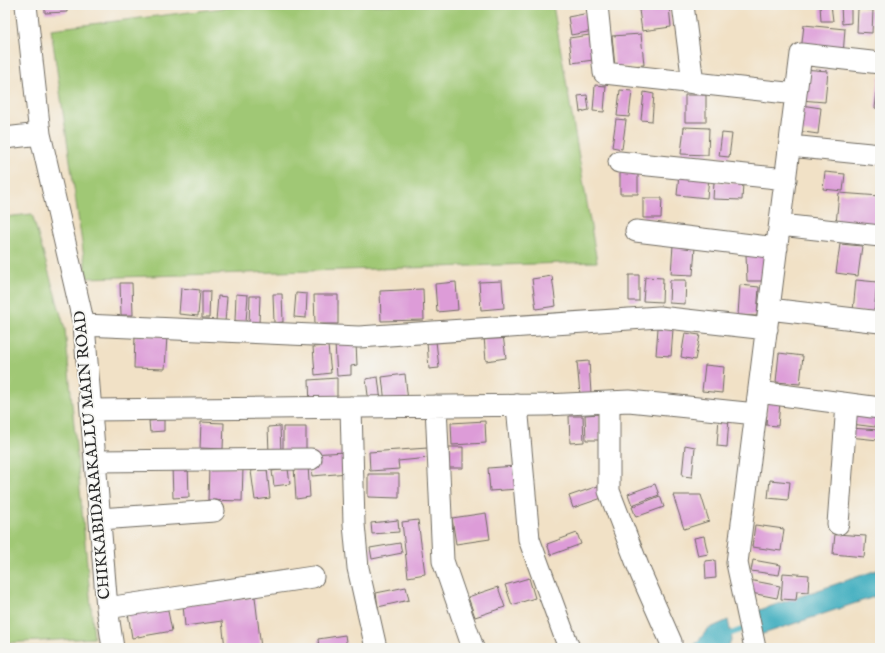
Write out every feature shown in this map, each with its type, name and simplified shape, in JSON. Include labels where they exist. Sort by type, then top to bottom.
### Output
[{"type":"street","name":"CHIKKABIDARAKALLU MAIN ROAD","points":[[26,5],[40,134],[84,325],[107,608],[112,648]]},
{"type":"street","points":[[597,5],[604,73],[796,94]]},
{"type":"street","points":[[683,5],[693,83]]},
{"type":"street","points":[[754,647],[737,563],[801,54],[880,63]]},
{"type":"street","points":[[5,138],[40,134]]},
{"type":"street","points":[[790,146],[880,155]]},
{"type":"street","points":[[619,162],[786,179]]},
{"type":"street","points":[[780,225],[880,236]]},
{"type":"street","points":[[636,231],[777,248]]},
{"type":"street","points":[[84,325],[359,337],[659,317],[880,322]]},
{"type":"street","points":[[758,392],[880,408]]},
{"type":"street","points":[[90,410],[517,405],[629,401],[756,414]]},
{"type":"street","points":[[609,402],[609,491],[641,574],[671,642]]},
{"type":"street","points":[[838,524],[847,404]]},
{"type":"street","points":[[517,405],[529,539],[569,648]]},
{"type":"street","points":[[436,406],[443,562],[473,648]]},
{"type":"street","points":[[351,407],[354,524],[361,584],[376,648]]},
{"type":"street","points":[[95,461],[311,459]]},
{"type":"street","points":[[100,519],[214,511]]},
{"type":"street","points":[[107,608],[313,577]]},
{"type":"green space","points":[[247,5],[553,5],[597,262],[87,278],[51,29]]},
{"type":"green space","points":[[32,214],[65,329],[94,638],[5,643],[5,217]]},
{"type":"water","points":[[880,569],[880,595],[757,636],[751,613]]},
{"type":"water","points":[[728,620],[732,639],[727,648],[692,648],[708,629]]},
{"type":"building","points":[[45,5],[67,5],[67,12],[45,13]]},
{"type":"building","points":[[820,5],[831,5],[833,21],[821,21]]},
{"type":"building","points":[[841,5],[851,5],[851,23],[842,24]]},
{"type":"building","points":[[669,6],[671,27],[642,31],[639,10]]},
{"type":"building","points":[[858,9],[873,10],[872,33],[857,32]]},
{"type":"building","points":[[878,9],[880,9],[880,35],[876,35]]},
{"type":"building","points":[[589,13],[593,31],[571,35],[568,17]]},
{"type":"building","points":[[804,25],[845,29],[843,55],[801,51]]},
{"type":"building","points":[[641,34],[644,65],[615,67],[612,36]]},
{"type":"building","points":[[590,35],[593,60],[572,63],[569,38]]},
{"type":"building","points":[[803,69],[828,71],[825,102],[800,100]]},
{"type":"building","points":[[879,77],[880,78],[880,109],[875,108]]},
{"type":"building","points":[[595,85],[606,86],[604,112],[593,111]]},
{"type":"building","points":[[620,90],[632,91],[629,117],[617,116]]},
{"type":"building","points":[[644,92],[654,94],[652,121],[641,120]]},
{"type":"building","points":[[587,95],[589,110],[580,112],[578,96]]},
{"type":"building","points":[[685,95],[706,95],[706,122],[685,122]]},
{"type":"building","points":[[801,105],[821,108],[818,134],[797,131]]},
{"type":"building","points":[[616,119],[626,120],[622,149],[612,147]]},
{"type":"building","points":[[684,127],[709,128],[708,155],[681,154]]},
{"type":"building","points":[[722,133],[732,134],[729,157],[719,156]]},
{"type":"building","points":[[620,172],[638,173],[638,194],[620,194]]},
{"type":"building","points":[[825,172],[845,174],[843,191],[823,189]]},
{"type":"building","points":[[679,174],[709,177],[707,198],[677,195]]},
{"type":"building","points":[[714,182],[743,183],[742,200],[713,199]]},
{"type":"building","points":[[839,193],[880,196],[880,227],[836,224]]},
{"type":"building","points":[[643,198],[662,198],[661,218],[643,218]]},
{"type":"building","points":[[840,244],[862,246],[858,276],[836,273]]},
{"type":"building","points":[[673,245],[695,247],[693,275],[671,274]]},
{"type":"building","points":[[746,254],[765,254],[765,281],[747,281]]},
{"type":"building","points":[[629,275],[639,275],[639,301],[629,301]]},
{"type":"building","points":[[552,276],[556,306],[536,309],[532,279]]},
{"type":"building","points":[[645,277],[663,278],[662,302],[643,301]]},
{"type":"building","points":[[670,280],[686,280],[685,304],[669,303]]},
{"type":"building","points":[[856,280],[877,282],[874,313],[853,311]]},
{"type":"building","points":[[502,281],[504,308],[481,310],[479,282]]},
{"type":"building","points":[[456,282],[458,310],[437,312],[435,284]]},
{"type":"building","points":[[120,283],[132,283],[133,315],[121,315]]},
{"type":"building","points":[[740,285],[759,287],[757,316],[738,315]]},
{"type":"building","points":[[181,288],[200,290],[198,316],[179,314]]},
{"type":"building","points":[[423,289],[424,320],[381,321],[380,291]]},
{"type":"building","points":[[202,291],[210,291],[209,318],[202,318]]},
{"type":"building","points":[[296,293],[307,294],[306,318],[294,317]]},
{"type":"building","points":[[236,294],[248,295],[246,322],[235,321]]},
{"type":"building","points":[[273,294],[282,294],[283,322],[274,323]]},
{"type":"building","points":[[314,295],[338,295],[338,324],[315,324]]},
{"type":"building","points":[[218,296],[227,297],[225,322],[216,321]]},
{"type":"building","points":[[250,296],[260,296],[259,323],[249,323]]},
{"type":"building","points":[[658,328],[673,329],[671,356],[656,355]]},
{"type":"building","points":[[685,333],[700,335],[695,360],[681,357]]},
{"type":"building","points":[[135,335],[167,336],[165,369],[134,368]]},
{"type":"building","points":[[503,335],[506,358],[486,361],[484,337]]},
{"type":"building","points":[[436,341],[439,368],[429,369],[427,342]]},
{"type":"building","points":[[356,343],[357,365],[351,366],[351,375],[337,376],[335,344]]},
{"type":"building","points":[[328,346],[331,373],[315,375],[313,347]]},
{"type":"building","points":[[779,353],[803,356],[800,384],[776,382]]},
{"type":"building","points":[[589,361],[591,394],[580,395],[577,362]]},
{"type":"building","points":[[705,365],[724,367],[722,393],[702,391]]},
{"type":"building","points":[[405,374],[408,401],[385,403],[382,377]]},
{"type":"building","points":[[378,377],[381,402],[369,404],[366,379]]},
{"type":"building","points":[[337,378],[337,405],[310,406],[309,380]]},
{"type":"building","points":[[767,402],[780,402],[778,426],[766,425]]},
{"type":"building","points":[[852,413],[877,416],[875,427],[851,424]]},
{"type":"building","points":[[600,414],[600,440],[586,440],[585,415]]},
{"type":"building","points":[[569,416],[583,416],[584,442],[570,443]]},
{"type":"building","points":[[719,417],[729,418],[727,447],[717,446]]},
{"type":"building","points":[[164,420],[164,431],[150,432],[149,421]]},
{"type":"building","points":[[485,421],[486,443],[452,445],[451,423]]},
{"type":"building","points":[[201,422],[224,423],[223,449],[200,448]]},
{"type":"building","points":[[280,426],[281,453],[269,453],[268,427]]},
{"type":"building","points":[[283,427],[306,427],[306,453],[283,453]]},
{"type":"building","points":[[850,428],[879,430],[878,440],[849,437]]},
{"type":"building","points":[[685,445],[695,447],[692,477],[682,476]]},
{"type":"building","points":[[449,447],[463,447],[463,468],[449,468]]},
{"type":"building","points":[[428,448],[429,458],[398,461],[399,469],[370,471],[369,452]]},
{"type":"building","points":[[347,452],[348,473],[312,476],[310,454]]},
{"type":"building","points":[[188,465],[189,497],[173,498],[172,466]]},
{"type":"building","points":[[308,465],[310,497],[296,499],[294,466]]},
{"type":"building","points":[[516,466],[518,489],[490,491],[488,468]]},
{"type":"building","points":[[209,467],[243,468],[242,501],[208,500]]},
{"type":"building","points":[[267,469],[270,498],[255,500],[251,471]]},
{"type":"building","points":[[288,469],[290,484],[274,486],[272,471]]},
{"type":"building","points":[[368,474],[399,474],[399,498],[368,497]]},
{"type":"building","points":[[770,480],[790,482],[788,500],[768,498]]},
{"type":"building","points":[[655,484],[659,495],[632,505],[628,494]]},
{"type":"building","points":[[598,486],[602,498],[573,508],[569,496]]},
{"type":"building","points":[[673,495],[701,495],[709,521],[684,529]]},
{"type":"building","points":[[660,496],[664,507],[636,517],[632,507]]},
{"type":"building","points":[[486,513],[490,539],[456,544],[452,518]]},
{"type":"building","points":[[398,520],[399,532],[372,534],[371,523]]},
{"type":"building","points":[[418,520],[425,574],[408,577],[402,522]]},
{"type":"building","points":[[755,525],[784,529],[781,551],[752,547]]},
{"type":"building","points":[[577,533],[581,544],[551,555],[547,544]]},
{"type":"building","points":[[835,534],[866,536],[864,557],[833,554]]},
{"type":"building","points":[[704,536],[708,554],[698,556],[694,538]]},
{"type":"building","points":[[400,543],[402,553],[372,559],[370,548]]},
{"type":"building","points":[[715,560],[716,578],[706,579],[705,561]]},
{"type":"building","points":[[753,560],[781,565],[779,575],[751,571]]},
{"type":"building","points":[[783,573],[809,575],[808,592],[797,591],[796,600],[781,599]]},
{"type":"building","points":[[529,578],[535,598],[512,605],[505,585]]},
{"type":"building","points":[[749,580],[780,586],[777,598],[746,592]]},
{"type":"building","points":[[406,587],[409,600],[378,607],[376,593]]},
{"type":"building","points":[[498,587],[505,607],[475,617],[468,597]]},
{"type":"building","points":[[255,597],[261,648],[225,648],[222,621],[185,626],[183,605]]},
{"type":"building","points":[[167,606],[172,631],[132,638],[128,613]]},
{"type":"building","points":[[345,635],[347,648],[319,648],[318,639]]},
{"type":"waterway","points":[[714,648],[725,636],[746,628]]}]
